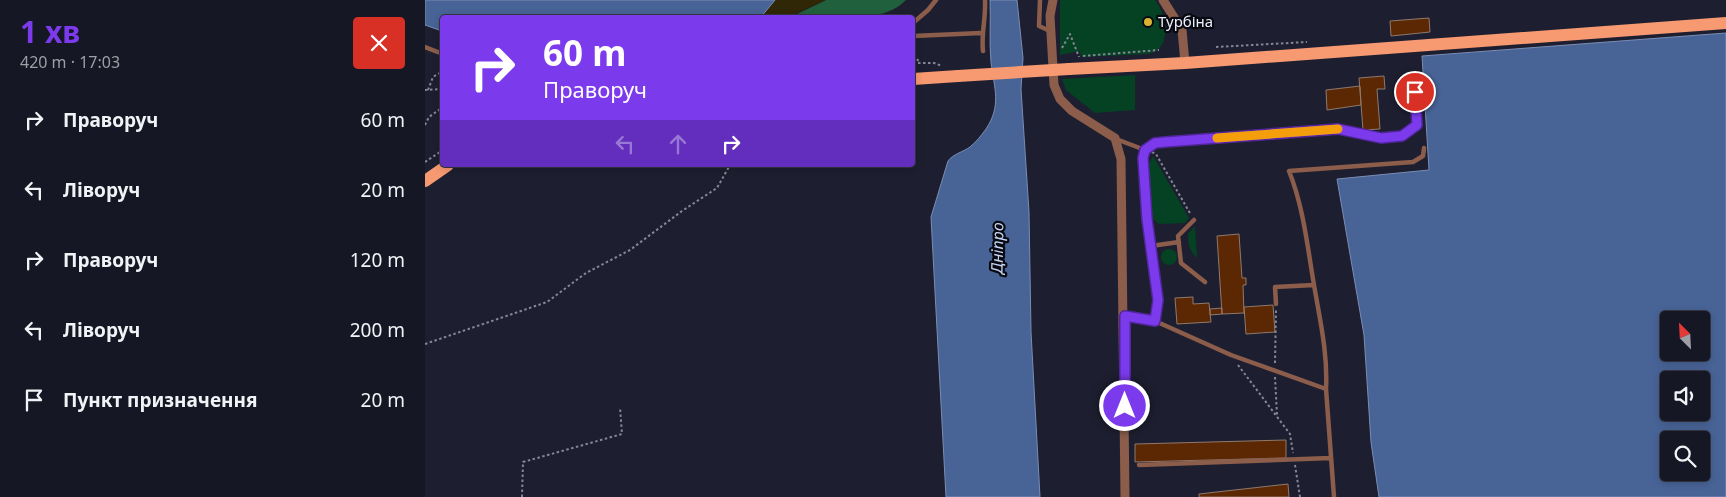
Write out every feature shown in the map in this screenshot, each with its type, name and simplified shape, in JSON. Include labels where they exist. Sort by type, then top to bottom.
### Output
[{"type":"main road","points":[[915,78],[958,76],[1071,63],[1185,63],[1726,24]]},
{"type":"main road","points":[[425,181],[445,167]]},
{"type":"street","points":[[1053,0],[1051,31],[1054,86],[1060,98],[1072,111],[1115,138],[1121,159],[1125,316],[1125,497]]},
{"type":"street","points":[[1163,0],[1182,30],[1185,63]]},
{"type":"lane","points":[[915,20],[928,10],[936,0]]},
{"type":"lane","points":[[983,51],[981,33],[986,16],[985,0]]},
{"type":"lane","points":[[1039,0],[1039,26],[1051,31]]},
{"type":"lane","points":[[915,36],[981,33]]},
{"type":"lane","points":[[425,47],[440,53]]},
{"type":"lane","points":[[1155,321],[1158,300],[1143,158],[1145,150],[1155,143],[1338,129],[1381,138],[1402,136],[1417,125],[1415,92]]},
{"type":"lane","points":[[1115,138],[1145,150]]},
{"type":"lane","points":[[1334,497],[1326,349],[1299,195],[1289,171],[1413,162],[1423,156],[1423,148]]},
{"type":"lane","points":[[1194,220],[1178,236],[1181,263],[1205,282]]},
{"type":"lane","points":[[1151,246],[1179,242]]},
{"type":"lane","points":[[1275,304],[1275,287],[1314,285]]},
{"type":"lane","points":[[1125,316],[1155,321],[1231,355],[1327,389]]},
{"type":"lane","points":[[1139,466],[1331,458]]},
{"type":"path","points":[[1058,54],[1070,34],[1079,56]]},
{"type":"path","points":[[1071,63],[1079,56],[1159,50]]},
{"type":"path","points":[[915,58],[921,63]]},
{"type":"path","points":[[915,63],[934,63]]},
{"type":"path","points":[[440,73],[433,77],[427,90],[440,89]]},
{"type":"path","points":[[425,125],[429,117],[440,109]]},
{"type":"path","points":[[1145,150],[1156,154],[1194,220]]},
{"type":"path","points":[[425,162],[440,152]]},
{"type":"path","points":[[425,344],[547,302],[586,273],[630,250],[682,211],[717,188],[729,167]]},
{"type":"path","points":[[1275,304],[1277,415]]},
{"type":"path","points":[[1231,355],[1277,415],[1292,439],[1300,497]]},
{"type":"path","points":[[522,497],[523,462],[622,434],[620,407]]},
{"type":"green space","points":[[826,0],[906,0],[895,8],[877,15],[795,15]]},
{"type":"green space","points":[[1060,0],[1155,0],[1165,22],[1164,39],[1156,51],[1148,54],[1081,57],[1080,51],[1060,55]]},
{"type":"green space","points":[[1135,75],[1135,110],[1095,113],[1066,90],[1062,79]]},
{"type":"green space","points":[[1153,156],[1189,218],[1185,223],[1159,224],[1153,219],[1147,168]]},
{"type":"green space","points":[[1195,226],[1197,258],[1191,250],[1188,238],[1188,234]]},
{"type":"green space","points":[[1169,249],[1177,257],[1169,265],[1161,257]]},
{"type":"sand","points":[[775,0],[826,0],[793,15],[763,15]]},
{"type":"water","points":[[425,0],[775,0],[763,15],[440,15],[440,30],[425,25]]},
{"type":"water","name":"Дніпро","points":[[990,0],[1017,0],[1023,58],[1021,89],[1029,212],[1031,332],[1040,497],[946,497],[931,217],[948,161],[976,141],[986,129],[994,112],[996,96],[990,54]]},
{"type":"water","points":[[1726,33],[1726,497],[1379,497],[1371,442],[1364,335],[1337,179],[1429,170],[1422,56]]},
{"type":"building","points":[[1429,18],[1430,32],[1391,36],[1390,21]]},
{"type":"building","points":[[1384,76],[1385,89],[1377,89],[1380,129],[1363,130],[1359,78]]},
{"type":"building","points":[[1360,86],[1361,105],[1327,110],[1326,90]]},
{"type":"building","points":[[1239,234],[1242,278],[1246,278],[1246,285],[1243,285],[1244,313],[1222,314],[1217,236]]},
{"type":"building","points":[[1193,297],[1193,304],[1209,303],[1211,322],[1177,324],[1175,298]]},
{"type":"building","points":[[1273,305],[1275,332],[1246,334],[1244,307]]},
{"type":"building","points":[[1222,308],[1222,314],[1210,315],[1210,309]]},
{"type":"building","points":[[1286,440],[1286,458],[1135,462],[1135,444]]},
{"type":"building","points":[[1288,484],[1289,497],[1199,497],[1199,494]]},
{"type":"slow traffic","points":[[1217,138],[1338,129]]},
{"type":"place","name":"Турбіна","points":[[1148,22]]},
{"type":"route","points":[[1125,406],[1125,316],[1155,321],[1158,300],[1147,219],[1143,158],[1145,150],[1155,143],[1338,129],[1362,136],[1381,138],[1402,136],[1409,134],[1417,125],[1415,92]]}]
